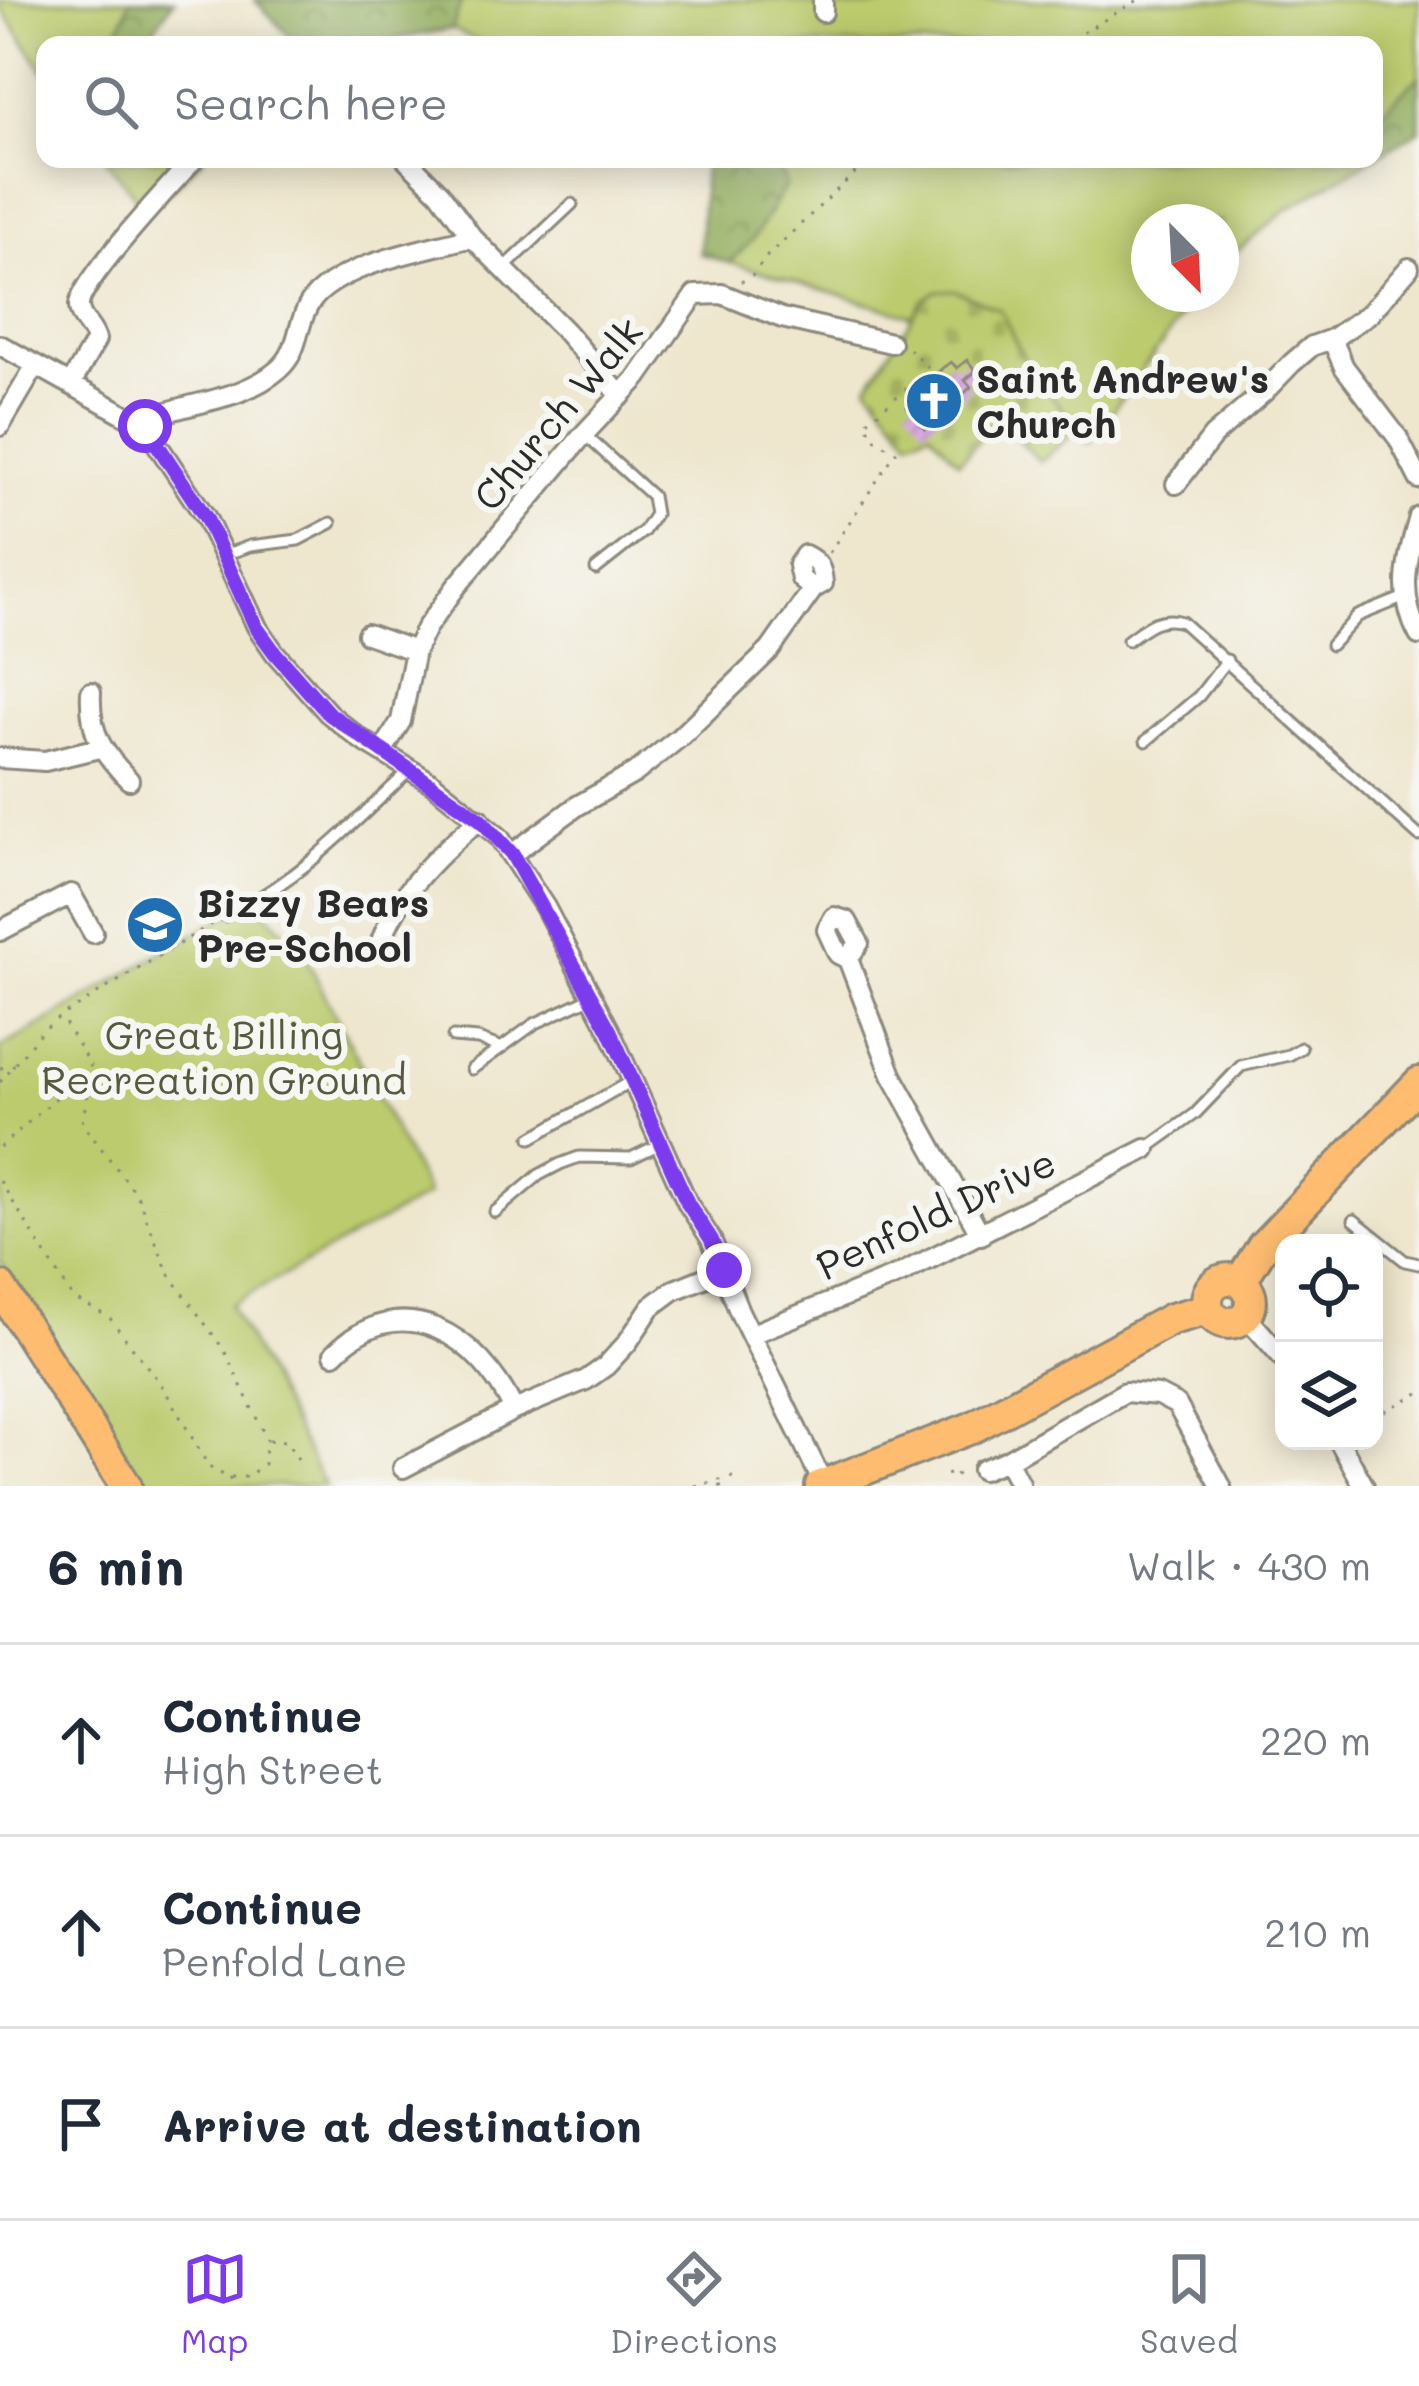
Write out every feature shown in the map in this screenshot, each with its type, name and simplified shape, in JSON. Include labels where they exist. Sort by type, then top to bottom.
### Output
[{"type":"main road","points":[[1240,1282],[1263,1246],[1419,1083]]},
{"type":"main road","points":[[1208,1309],[1208,1293],[1218,1282],[1240,1282]]},
{"type":"main road","points":[[1208,1309],[1225,1322],[1245,1315],[1251,1301],[1240,1282]]},
{"type":"main road","points":[[0,1286],[125,1486]]},
{"type":"main road","points":[[822,1485],[945,1440],[1041,1393],[1172,1318],[1208,1309]]},
{"type":"street","points":[[72,382],[96,340],[80,312],[82,296],[136,223],[186,168]]},
{"type":"street","points":[[415,168],[472,237],[566,332],[621,396]]},
{"type":"street","points":[[140,422],[218,400],[278,370],[293,352],[308,305],[322,289],[347,275],[472,237]]},
{"type":"street","points":[[1176,484],[1213,436],[1312,346],[1332,339],[1370,313],[1409,268]]},
{"type":"street","points":[[722,294],[782,318],[890,343]]},
{"type":"street","name":"Church Walk","points":[[382,752],[401,721],[415,651],[456,587],[621,396],[695,296],[722,294]]},
{"type":"street","points":[[1332,339],[1355,384],[1398,438],[1419,479]]},
{"type":"street","points":[[0,345],[140,422],[185,483],[256,627],[275,653],[328,713],[480,819],[512,854],[633,1080],[822,1485]]},
{"type":"street","points":[[0,426],[36,365]]},
{"type":"street","points":[[1419,517],[1406,565],[1405,598],[1419,635]]},
{"type":"street","points":[[512,854],[680,737],[770,650],[813,589],[801,578],[798,565],[805,555],[820,567]]},
{"type":"street","points":[[367,634],[415,651]]},
{"type":"street","points":[[91,692],[100,748],[129,780]]},
{"type":"street","points":[[0,758],[46,761],[100,748]]},
{"type":"street","points":[[380,944],[396,905],[448,845],[480,819]]},
{"type":"street","points":[[0,931],[71,893],[93,933]]},
{"type":"street","points":[[848,959],[892,1075],[981,1235]]},
{"type":"street","name":"Penfold Drive","points":[[752,1334],[900,1274],[1146,1149]]},
{"type":"street","points":[[403,1468],[514,1410],[586,1380],[607,1366],[651,1307],[674,1290],[724,1270]]},
{"type":"street","points":[[1245,1315],[1275,1349]]},
{"type":"street","points":[[334,1354],[369,1325],[391,1320],[422,1323],[445,1332],[490,1369],[514,1410]]},
{"type":"street","points":[[982,1470],[1125,1392],[1141,1391],[1177,1405],[1221,1486]]},
{"type":"street","points":[[1344,1450],[1362,1485]]},
{"type":"street","points":[[1007,1460],[1019,1483]]},
{"type":"lane","points":[[503,269],[572,204]]},
{"type":"lane","points":[[584,434],[652,496],[655,514],[644,531],[596,569]]},
{"type":"lane","points":[[224,555],[250,546],[298,540],[331,523]]},
{"type":"lane","points":[[1331,645],[1358,616],[1405,598]]},
{"type":"lane","points":[[1128,640],[1168,618],[1182,622],[1419,836]]},
{"type":"lane","points":[[1146,741],[1199,696],[1227,660]]},
{"type":"lane","points":[[225,916],[256,902],[322,853],[410,770]]},
{"type":"lane","points":[[472,1069],[534,1024],[592,997]]},
{"type":"lane","points":[[453,1037],[502,1048]]},
{"type":"lane","points":[[1146,1149],[1195,1114],[1241,1066],[1301,1048]]},
{"type":"lane","points":[[531,1138],[633,1080]]},
{"type":"lane","points":[[495,1212],[539,1174],[560,1164],[579,1157],[631,1158],[662,1143]]},
{"type":"lane","points":[[1354,1220],[1405,1261],[1419,1264]]},
{"type":"path","points":[[1077,36],[1138,0]]},
{"type":"path","points":[[722,294],[752,277],[768,255],[860,168]]},
{"type":"path","points":[[820,567],[896,452],[876,440],[865,422],[930,369],[914,350],[890,343]]},
{"type":"path","points":[[0,1082],[41,1031],[61,1016],[225,916]]},
{"type":"path","points":[[61,1016],[98,1079],[87,1097],[82,1123],[137,1195],[168,1272],[224,1350],[267,1440],[264,1464],[247,1477],[227,1477]]},
{"type":"path","points":[[0,1068],[16,1065]]},
{"type":"path","points":[[0,1147],[62,1093],[87,1097]]},
{"type":"path","points":[[0,1180],[73,1298],[110,1317],[163,1387],[209,1467],[236,1486]]},
{"type":"path","points":[[1383,1412],[1419,1393]]},
{"type":"path","points":[[267,1440],[286,1441],[298,1459]]},
{"type":"path","points":[[694,1486],[736,1476]]},
{"type":"path","points":[[718,1486],[729,1485]]},
{"type":"green space","points":[[0,0],[174,0],[149,36],[36,36],[36,60]]},
{"type":"green space","points":[[130,0],[174,0],[149,36],[116,36]]},
{"type":"green space","points":[[255,0],[785,0],[852,8],[919,0],[1419,0],[1419,131],[1383,152],[1383,36],[467,36],[452,29],[411,36],[289,36]]},
{"type":"green space","points":[[255,0],[462,0],[452,29],[411,36],[289,36]]},
{"type":"green space","points":[[1419,76],[1419,131],[1383,152],[1383,110]]},
{"type":"green space","points":[[113,168],[193,168],[147,212]]},
{"type":"green space","points":[[704,168],[1356,168],[1289,208],[1239,249],[1239,204],[1131,204],[1131,312],[1185,312],[1090,442],[1029,369],[1000,310],[954,290],[936,291],[912,316],[701,254]]},
{"type":"green space","points":[[704,168],[779,168],[786,185],[753,239],[730,263],[700,254]]},
{"type":"green space","points":[[954,290],[1000,310],[1029,369],[1079,428],[1040,462],[999,418],[959,462],[930,431],[910,439],[868,385],[923,300],[936,291]]},
{"type":"green space","name":"Great Billing Recreation Ground","points":[[256,902],[302,950],[428,1195],[230,1305],[325,1486],[145,1486],[0,1261],[0,1048]]},
{"type":"building","name":"Saint Andrew's Church","points":[[967,360],[976,371],[965,380],[971,387],[925,429],[907,407],[922,394],[918,389],[944,367],[951,362],[957,368]]},
{"type":"place","name":"Saint Andrew's Church","points":[[934,401]]},
{"type":"place","name":"Bizzy Bears Pre-School","points":[[155,925]]},
{"type":"route","points":[[145,426],[206,518],[256,627],[275,653],[328,713],[480,819],[512,854],[610,1031],[688,1204],[724,1270]]}]
